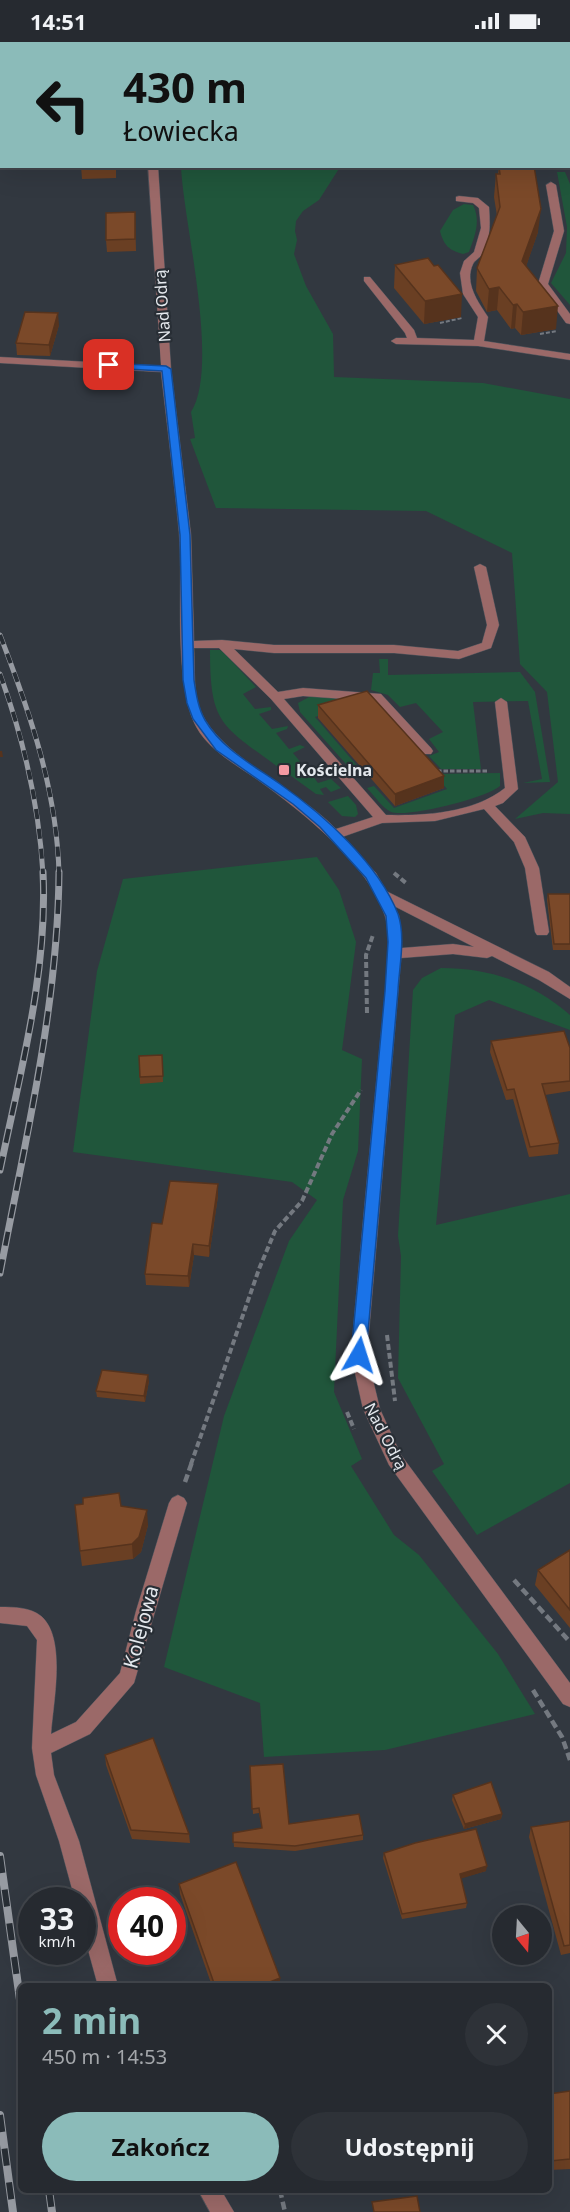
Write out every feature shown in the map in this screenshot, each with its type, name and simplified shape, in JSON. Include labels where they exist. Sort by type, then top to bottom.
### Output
[{"type":"street","name":"Nad Odrą","points":[[153,168],[166,369],[185,535],[191,696],[196,714],[205,731],[220,747],[297,802],[334,835],[364,868],[383,895],[392,916],[394,954],[359,1355],[364,1391],[373,1416],[395,1460],[570,1698]]},
{"type":"street","points":[[551,185],[559,231],[543,284],[570,321]]},
{"type":"street","points":[[459,199],[475,201],[484,207],[486,228],[478,253],[469,261],[465,273],[468,294],[483,317],[478,343]]},
{"type":"street","points":[[367,279],[410,332],[412,341]]},
{"type":"street","points":[[396,341],[478,343],[570,356]]},
{"type":"street","points":[[0,360],[166,369]]},
{"type":"street","points":[[188,645],[222,644],[274,649],[394,649],[459,655],[487,645],[493,625],[480,567]]},
{"type":"street","points":[[222,644],[275,696],[382,819]]},
{"type":"street","points":[[275,696],[303,692],[377,697],[428,751]]},
{"type":"street","points":[[334,835],[364,823],[382,819],[402,820],[465,811],[498,800],[512,789],[501,702]]},
{"type":"street","points":[[486,804],[520,840],[532,868],[542,932]]},
{"type":"street","points":[[383,895],[544,976],[570,994]]},
{"type":"street","points":[[394,954],[463,950],[507,957]]},
{"type":"street","name":"Kolejowa","points":[[41,1748],[82,1728],[128,1677],[145,1611],[178,1503]]},
{"type":"street","points":[[0,1615],[20,1616],[33,1620],[46,1640],[41,1748],[45,1774],[69,1841],[107,1983]]},
{"type":"street","points":[[211,2193],[223,2212]]},
{"type":"path","points":[[440,323],[460,319],[464,315]]},
{"type":"path","points":[[531,336],[563,331]]},
{"type":"path","points":[[442,772],[510,769]]},
{"type":"path","points":[[367,1019],[366,955],[376,927]]},
{"type":"path","points":[[178,1503],[259,1269],[275,1231],[302,1201],[332,1134],[365,1085],[364,1095]]},
{"type":"path","points":[[387,1335],[395,1404]]},
{"type":"path","points":[[346,1408],[348,1419],[360,1439]]},
{"type":"path","points":[[511,1576],[570,1641]]},
{"type":"path","points":[[532,1689],[562,1737],[570,1760]]},
{"type":"path","points":[[281,2193],[285,2212]]},
{"type":"green space","points":[[181,168],[339,168],[319,200],[303,211],[296,221],[297,240],[294,254],[306,286],[333,334],[334,377],[483,383],[570,399],[570,814],[543,813],[515,819],[558,782],[547,692],[520,664],[512,553],[426,511],[216,508],[190,439],[195,438],[191,412],[199,391],[202,362],[198,294]]},
{"type":"green space","points":[[557,172],[565,172],[570,184],[570,305],[551,283],[566,253],[567,227]]},
{"type":"green space","points":[[464,204],[473,205],[477,223],[469,252],[463,254],[448,247],[440,231],[453,210]]},
{"type":"green space","points":[[210,650],[220,650],[225,654],[256,687],[243,694],[255,709],[271,707],[271,710],[259,714],[272,729],[288,726],[287,729],[276,733],[289,749],[300,745],[305,747],[293,753],[308,771],[323,768],[324,771],[312,775],[318,783],[331,779],[341,788],[331,792],[326,787],[320,789],[324,795],[316,794],[287,773],[289,772],[282,766],[278,767],[231,731],[216,708]]},
{"type":"green space","points":[[379,659],[388,659],[388,675],[520,672],[535,692],[550,782],[523,783],[542,779],[528,701],[473,702],[481,769],[441,769],[429,756],[439,752],[429,739],[443,732],[416,703],[400,707],[388,695],[371,690],[373,673],[380,673]]},
{"type":"green space","points":[[311,696],[366,700],[315,717],[360,769],[353,772],[300,712],[298,703]]},
{"type":"green space","points":[[500,773],[500,786],[492,791],[464,801],[413,812],[391,812],[367,788],[374,786],[394,808],[447,789],[434,774]]},
{"type":"green space","points":[[348,796],[356,805],[358,814],[355,817],[342,816],[328,802]]},
{"type":"green space","points":[[317,857],[339,890],[356,942],[342,1050],[362,1059],[358,1151],[343,1200],[334,1392],[362,1459],[351,1466],[394,1535],[419,1555],[498,1654],[535,1714],[385,1750],[264,1757],[260,1703],[164,1667],[224,1416],[289,1241],[317,1200],[292,1182],[73,1152],[97,971],[123,879]]},
{"type":"green space","points":[[441,968],[494,974],[542,994],[570,1015],[570,1030],[489,1000],[455,1015],[436,1225],[570,1194],[570,1483],[477,1535],[432,1471],[444,1464],[398,1378],[401,1256],[398,1236],[413,990],[422,978]]},
{"type":"building","points":[[499,168],[534,168],[541,209],[522,261],[558,306],[523,312],[517,304],[513,305],[499,287],[489,289],[477,268],[500,207],[496,174],[500,174]]},
{"type":"building","points":[[135,212],[135,239],[106,240],[106,213]]},
{"type":"building","points":[[428,258],[434,266],[438,265],[462,294],[425,301],[395,265]]},
{"type":"building","points":[[25,312],[58,313],[49,345],[16,343]]},
{"type":"building","points":[[367,691],[444,776],[395,794],[318,705]]},
{"type":"building","points":[[548,894],[570,894],[570,944],[554,944]]},
{"type":"building","points":[[564,1031],[570,1048],[570,1081],[542,1084],[559,1143],[530,1147],[514,1089],[507,1090],[491,1041]]},
{"type":"building","points":[[162,1055],[163,1076],[140,1077],[139,1056]]},
{"type":"building","points":[[170,1181],[218,1184],[209,1246],[193,1244],[188,1276],[145,1274],[152,1223],[162,1224]]},
{"type":"building","points":[[102,1370],[148,1375],[144,1396],[96,1391]]},
{"type":"building","points":[[119,1493],[121,1506],[147,1510],[139,1537],[132,1544],[80,1551],[75,1505],[83,1504],[83,1498]]},
{"type":"building","points":[[570,1550],[570,1610],[538,1570]]},
{"type":"building","points":[[153,1738],[189,1834],[131,1830],[105,1755]]},
{"type":"building","points":[[283,1764],[289,1824],[359,1814],[363,1835],[295,1846],[233,1842],[233,1833],[262,1828],[259,1808],[252,1809],[250,1766]]},
{"type":"building","points":[[491,1782],[502,1814],[465,1824],[453,1795]]},
{"type":"building","points":[[570,1821],[570,1945],[564,1946],[531,1827]]},
{"type":"building","points":[[476,1829],[487,1866],[460,1874],[467,1903],[402,1914],[384,1853],[415,1843]]},
{"type":"building","points":[[236,1862],[280,1978],[268,1983],[214,1983],[186,1904],[186,1887],[180,1887],[179,1884]]},
{"type":"building","points":[[570,2091],[570,2159],[552,2161],[552,2094]]},
{"type":"building","points":[[417,2196],[420,2212],[374,2212],[372,2202]]},
{"type":"railway","points":[[0,635],[22,693],[40,752],[53,812],[59,873]]},
{"type":"railway","points":[[0,674],[29,772],[38,822],[43,874]]},
{"type":"railway","points":[[0,1273],[46,1023],[53,973],[59,873]]},
{"type":"railway","points":[[0,1170],[37,985],[41,947],[43,874]]},
{"type":"railway","points":[[0,1856],[18,1985]]},
{"type":"railway","points":[[0,2115],[13,2212]]},
{"type":"railway","points":[[49,2193],[52,2212]]},
{"type":"place","name":"Kościelna","points":[[284,770]]},
{"type":"route","points":[[109,365],[166,369],[185,535],[189,680],[192,703],[198,719],[205,731],[220,747],[297,802],[324,825],[371,876],[392,916],[395,942],[359,1355]]}]
